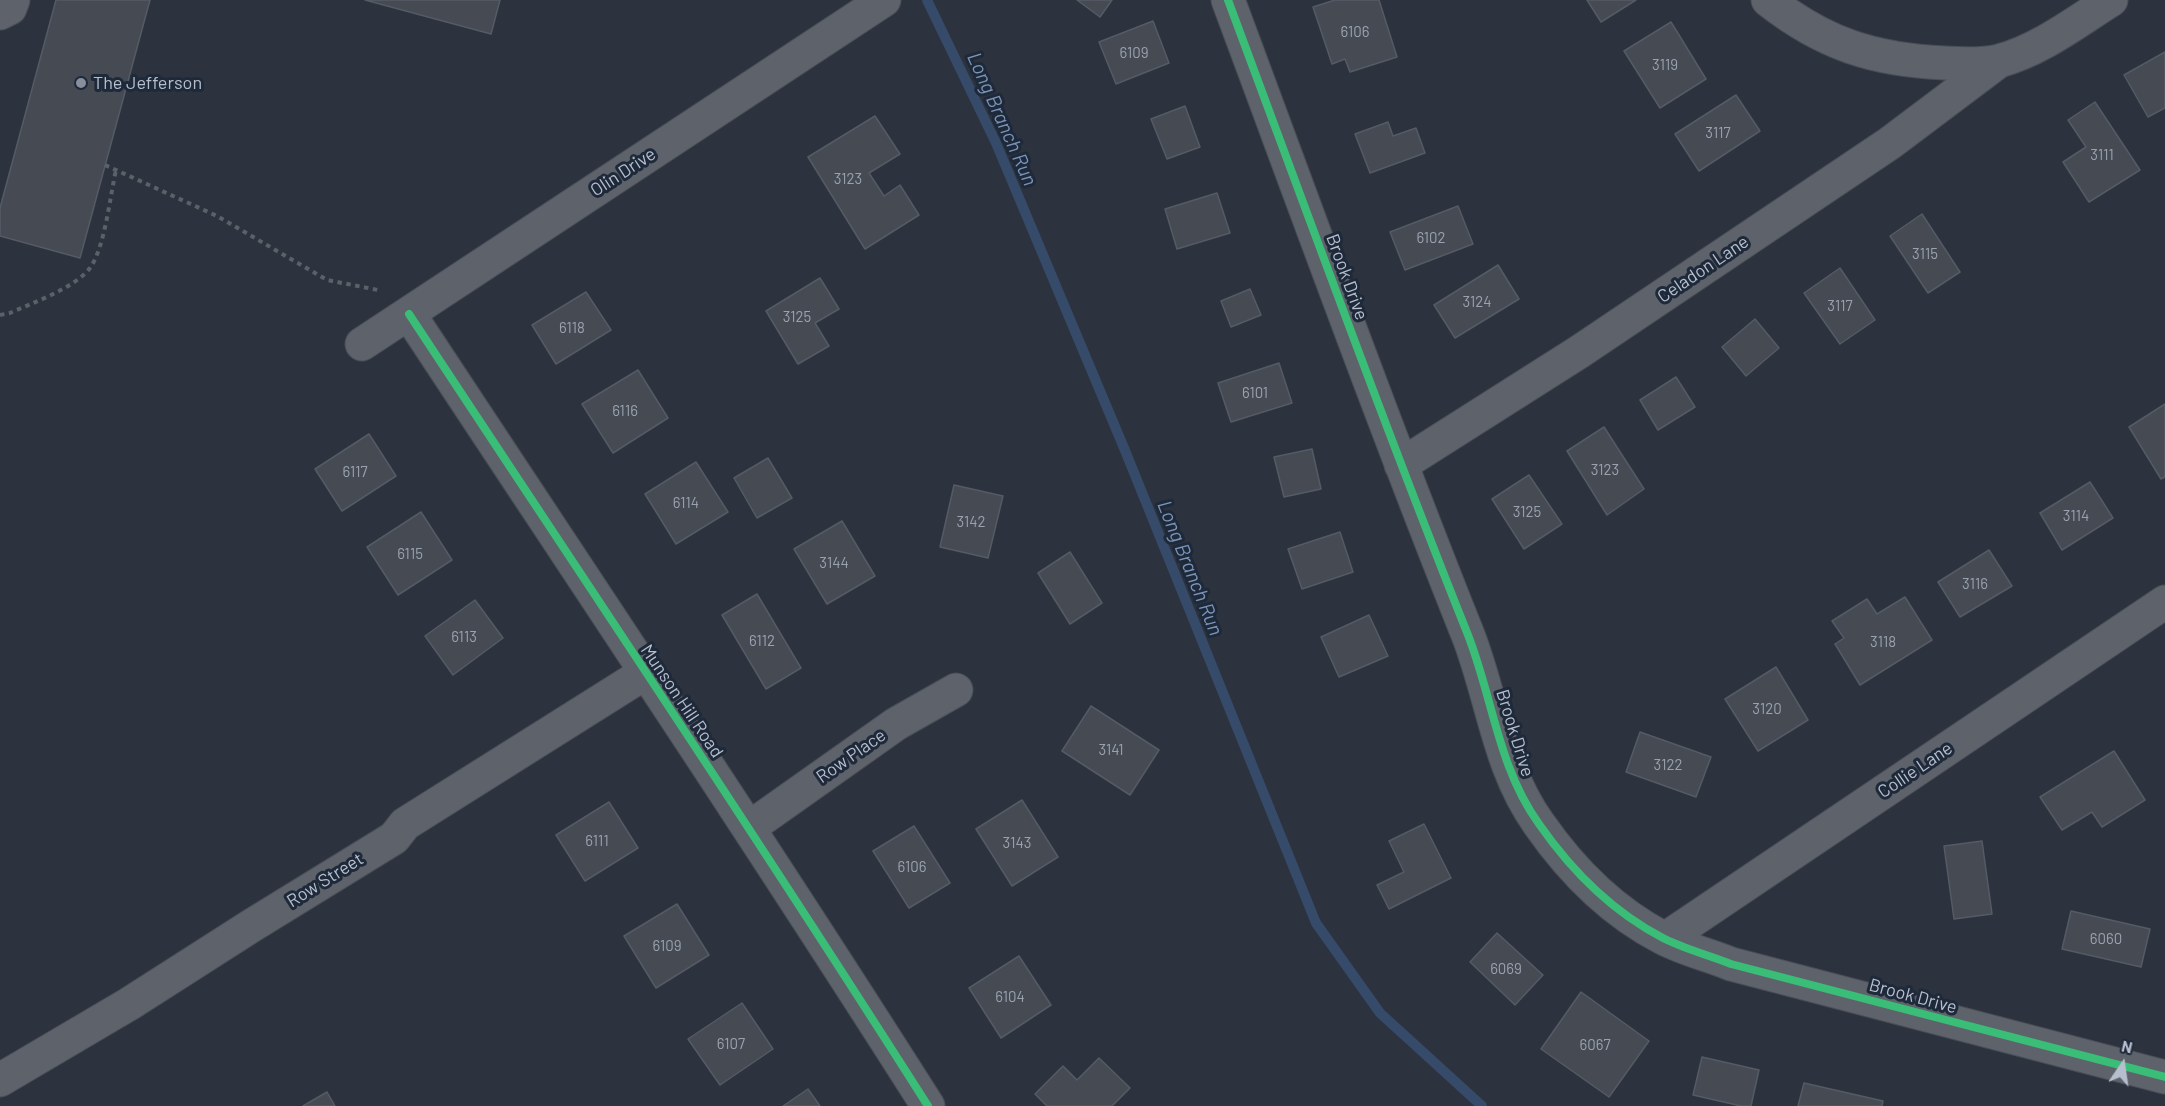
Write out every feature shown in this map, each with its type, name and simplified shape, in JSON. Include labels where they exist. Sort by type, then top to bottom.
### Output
[{"type":"street","points":[[0,13],[10,8],[13,0]]},
{"type":"street","name":"Olin Drive","points":[[362,344],[884,0]]},
{"type":"street","name":"Brook Drive","points":[[1228,0],[1401,465],[1478,661],[1504,758],[1516,788],[1538,824],[1570,865],[1632,920],[1665,939],[1731,964],[2165,1077]]},
{"type":"street","points":[[1768,0],[1795,21],[1839,43],[1876,55],[1908,62],[1973,64],[1999,61],[2044,42],[2111,0]]},
{"type":"street","name":"Celadon Lane","points":[[1401,465],[1579,352],[1890,143],[1999,61]]},
{"type":"street","name":"Munson Hill Road","points":[[409,314],[748,828],[928,1106]]},
{"type":"street","name":"Collie Lane","points":[[1665,939],[2165,602]]},
{"type":"street","name":"Row Street","points":[[0,1080],[129,1005],[394,838],[405,824],[645,672]]},
{"type":"street","name":"Row Place","points":[[748,828],[896,724],[956,690]]},
{"type":"path","points":[[105,165],[217,216],[327,280],[378,290]]},
{"type":"path","points":[[0,315],[10,313],[67,286],[90,268],[100,246],[116,170]]},
{"type":"building","name":"The Jefferson","points":[[56,0],[150,0],[80,258],[0,236],[0,208]]},
{"type":"building","points":[[365,0],[500,0],[491,34]]},
{"type":"building","points":[[1077,0],[1112,0],[1100,17]]},
{"type":"building","points":[[1335,0],[1379,0],[1397,57],[1350,72],[1345,59],[1332,64],[1313,7]]},
{"type":"building","points":[[1587,0],[1636,0],[1601,22]]},
{"type":"building","points":[[1153,21],[1169,63],[1116,84],[1099,42]]},
{"type":"building","points":[[1671,22],[1706,79],[1660,108],[1624,51]]},
{"type":"building","points":[[2165,52],[2165,108],[2148,117],[2124,75]]},
{"type":"building","points":[[1736,95],[1760,131],[1699,171],[1675,134]]},
{"type":"building","points":[[2095,102],[2140,170],[2089,202],[2063,162],[2086,147],[2068,120]]},
{"type":"building","points":[[1185,106],[1200,147],[1167,159],[1151,119]]},
{"type":"building","points":[[875,116],[900,154],[869,173],[884,196],[900,185],[919,215],[865,249],[808,157]]},
{"type":"building","points":[[1388,122],[1393,136],[1416,128],[1425,153],[1370,173],[1355,134]]},
{"type":"building","points":[[1217,193],[1230,233],[1177,249],[1165,209]]},
{"type":"building","points":[[1458,206],[1473,244],[1405,270],[1390,232]]},
{"type":"building","points":[[1922,214],[1960,272],[1928,293],[1890,236]]},
{"type":"building","points":[[1498,265],[1519,299],[1455,338],[1434,305]]},
{"type":"building","points":[[1840,268],[1875,320],[1840,344],[1804,293]]},
{"type":"building","points":[[820,278],[839,309],[815,323],[829,346],[798,364],[766,311]]},
{"type":"building","points":[[1250,289],[1261,315],[1231,327],[1221,301]]},
{"type":"building","points":[[586,292],[611,330],[556,364],[532,325]]},
{"type":"building","points":[[1755,319],[1779,348],[1746,376],[1722,347]]},
{"type":"building","points":[[1279,363],[1292,403],[1231,422],[1218,383]]},
{"type":"building","points":[[638,370],[668,418],[613,453],[582,404]]},
{"type":"building","points":[[1676,377],[1695,407],[1658,430],[1640,400]]},
{"type":"building","points":[[2165,404],[2165,477],[2161,479],[2129,427]]},
{"type":"building","points":[[1604,427],[1644,489],[1607,515],[1567,451]]},
{"type":"building","points":[[369,434],[396,476],[342,511],[315,469]]},
{"type":"building","points":[[1312,449],[1321,489],[1284,497],[1274,457]]},
{"type":"building","points":[[768,458],[792,498],[757,518],[734,478]]},
{"type":"building","points":[[696,462],[728,512],[676,544],[645,494]]},
{"type":"building","points":[[1529,475],[1562,524],[1524,549],[1492,499]]},
{"type":"building","points":[[2090,482],[2113,518],[2062,550],[2040,513]]},
{"type":"building","points":[[954,485],[1003,496],[988,558],[940,547]]},
{"type":"building","points":[[421,512],[452,560],[398,595],[367,547]]},
{"type":"building","points":[[842,521],[875,576],[827,604],[794,549]]},
{"type":"building","points":[[1340,532],[1353,572],[1302,589],[1288,549]]},
{"type":"building","points":[[1989,550],[2012,586],[1960,617],[1938,582]]},
{"type":"building","points":[[1070,552],[1102,603],[1070,624],[1038,573]]},
{"type":"building","points":[[757,594],[801,668],[766,689],[722,615]]},
{"type":"building","points":[[1905,597],[1932,640],[1860,685],[1835,644],[1844,638],[1832,621],[1867,599],[1877,614]]},
{"type":"building","points":[[475,600],[503,638],[453,675],[425,636]]},
{"type":"building","points":[[1369,615],[1388,656],[1339,677],[1321,637]]},
{"type":"building","points":[[1776,667],[1808,720],[1758,751],[1725,699]]},
{"type":"building","points":[[1091,706],[1159,750],[1130,795],[1062,751]]},
{"type":"building","points":[[1640,732],[1711,757],[1696,797],[1626,772]]},
{"type":"building","points":[[2114,751],[2145,800],[2102,827],[2092,812],[2062,830],[2040,797]]},
{"type":"building","points":[[1022,800],[1058,857],[1012,886],[976,829]]},
{"type":"building","points":[[609,802],[638,848],[585,881],[556,835]]},
{"type":"building","points":[[1424,824],[1451,878],[1389,909],[1377,885],[1404,872],[1389,841]]},
{"type":"building","points":[[914,826],[950,883],[909,908],[873,851]]},
{"type":"building","points":[[1982,841],[1992,914],[1954,919],[1944,846]]},
{"type":"building","points":[[677,904],[709,955],[656,988],[624,936]]},
{"type":"building","points":[[2071,911],[2150,929],[2141,967],[2062,949]]},
{"type":"building","points":[[1497,933],[1543,975],[1515,1005],[1470,962]]},
{"type":"building","points":[[1019,956],[1051,1005],[1001,1038],[969,988]]},
{"type":"building","points":[[1581,992],[1649,1041],[1609,1097],[1541,1049]]},
{"type":"building","points":[[742,1003],[773,1049],[720,1085],[688,1039]]},
{"type":"building","points":[[1702,1057],[1759,1070],[1751,1106],[1741,1106],[1693,1095]]},
{"type":"building","points":[[1099,1058],[1130,1088],[1112,1106],[1047,1106],[1035,1094],[1063,1066],[1077,1080]]},
{"type":"building","points":[[1804,1083],[1883,1101],[1882,1106],[1798,1106]]},
{"type":"building","points":[[808,1089],[820,1106],[783,1106]]},
{"type":"building","points":[[327,1092],[335,1106],[303,1106]]},
{"type":"waterway","name":"Long Branch Run","points":[[927,0],[996,143],[1124,448],[1316,923],[1380,1013],[1482,1106]]},
{"type":"cycle path","points":[[1228,0],[1376,398],[1477,659],[1505,756],[1514,779],[1539,824],[1565,858],[1610,903],[1627,916],[1663,938],[1688,949],[1731,964],[2165,1077]]},
{"type":"cycle path","points":[[409,314],[735,808],[928,1106]]},
{"type":"place","name":"The Jefferson","points":[[81,83]]}]
